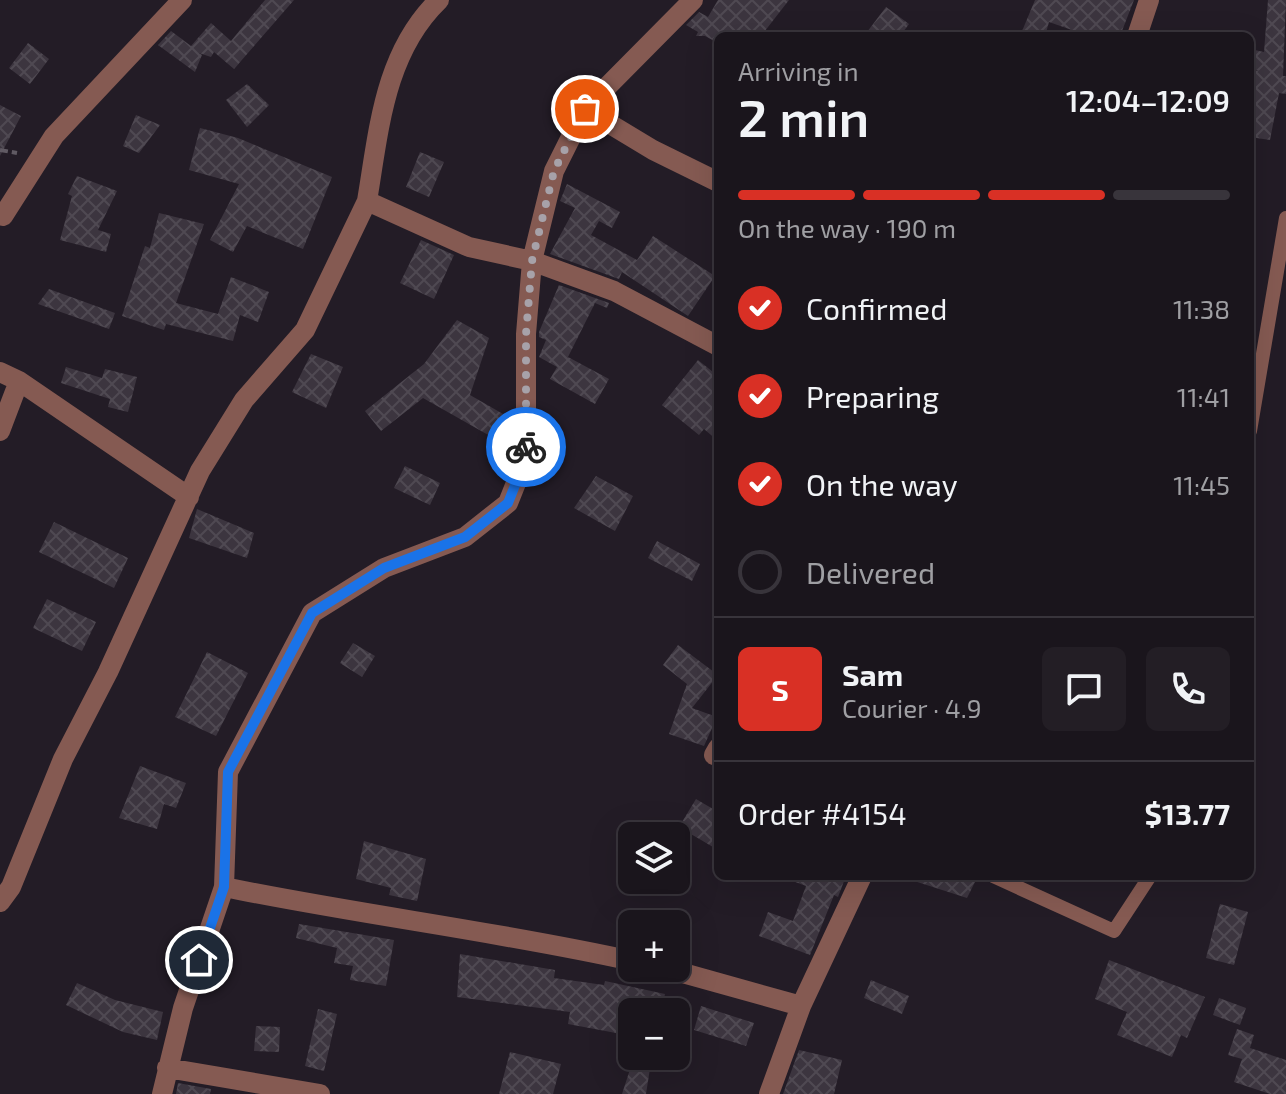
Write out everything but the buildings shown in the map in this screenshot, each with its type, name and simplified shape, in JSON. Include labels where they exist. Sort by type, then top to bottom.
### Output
[{"type":"street","points":[[3,216],[54,136],[182,0]]},
{"type":"street","points":[[0,902],[11,887],[63,759],[200,471],[244,400],[305,330],[367,201],[387,85],[417,21],[439,0]]},
{"type":"street","points":[[162,1094],[183,1008],[224,887],[228,772],[312,613],[384,568],[465,537],[508,503],[526,458],[526,334],[532,261],[554,171],[585,109],[693,0]]},
{"type":"street","points":[[1138,32],[1149,0]]},
{"type":"street","points":[[585,109],[653,150],[714,180]]},
{"type":"street","points":[[367,201],[469,247],[532,261],[614,291],[714,344]]},
{"type":"street","points":[[0,431],[9,376],[189,497]]},
{"type":"street","points":[[769,1094],[801,1006],[860,880]]},
{"type":"street","points":[[224,887],[356,914],[543,941],[618,958]]},
{"type":"street","points":[[690,975],[801,1006]]},
{"type":"street","points":[[167,1068],[320,1094]]},
{"type":"lane","points":[[1254,407],[1286,218]]},
{"type":"lane","points":[[1002,880],[1114,931],[1147,880]]},
{"type":"way so far","points":[[526,447],[526,334],[532,261],[554,171],[585,109]]},
{"type":"route","points":[[199,960],[224,887],[228,772],[312,613],[384,568],[465,537],[508,503],[526,458],[526,447]]}]
